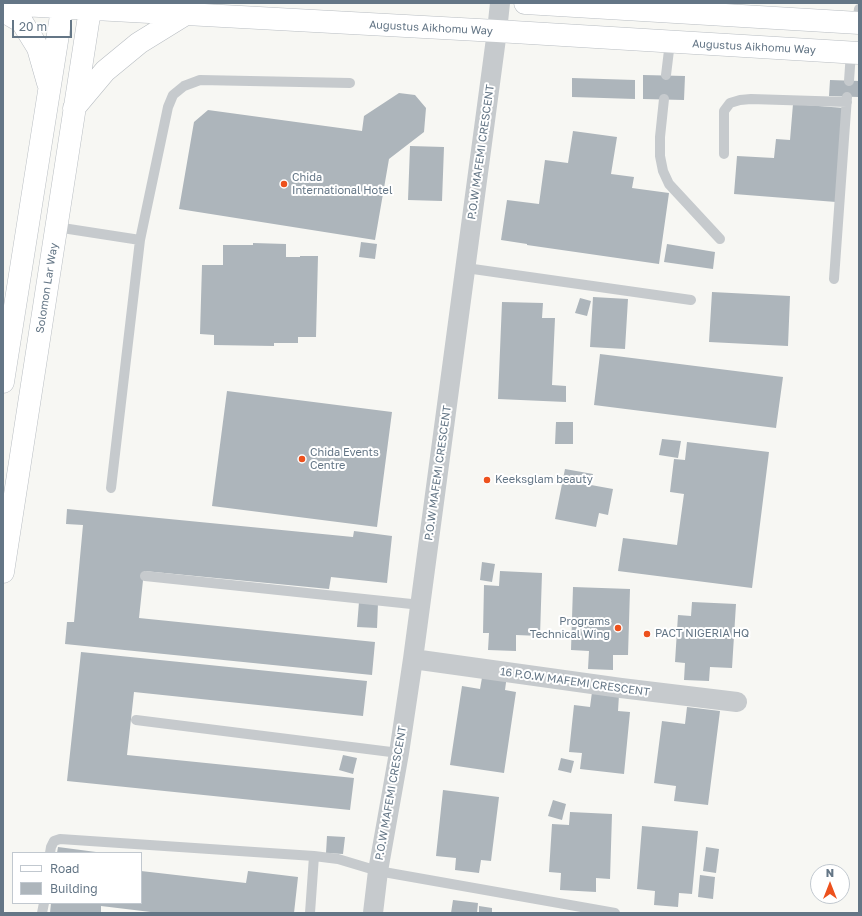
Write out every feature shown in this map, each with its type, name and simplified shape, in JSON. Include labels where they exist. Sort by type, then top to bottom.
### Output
[{"type":"street","name":"P.O.W MAFEMI CRESCENT","points":[[373,913],[378,871],[414,659],[500,3]]},
{"type":"street","points":[[525,3],[593,5],[858,19]]},
{"type":"street","name":"Augustus Aikhomu Way","points":[[3,4],[90,6],[186,14],[855,53]]},
{"type":"street","points":[[3,382],[63,5]]},
{"type":"street","name":"Solomon Lar Way","points":[[3,572],[90,6]]},
{"type":"street","points":[[3,11],[22,22],[38,48],[50,89]]},
{"type":"street","points":[[74,108],[105,71],[139,43],[186,14]]},
{"type":"street","name":"16 P.O.W MAFEMI CRESCENT","points":[[414,659],[613,687],[737,702]]},
{"type":"lane","points":[[666,75],[670,42]]},
{"type":"lane","points":[[849,81],[855,53]]},
{"type":"lane","points":[[111,488],[140,240],[168,107],[173,94],[184,86],[200,80],[350,83]]},
{"type":"lane","points":[[664,99],[660,137],[660,156],[663,171],[669,184],[720,239]]},
{"type":"lane","points":[[724,154],[724,111],[730,103],[751,99],[847,99],[834,279]]},
{"type":"lane","points":[[56,227],[140,240]]},
{"type":"lane","points":[[466,268],[691,300]]},
{"type":"lane","points":[[145,576],[421,605]]},
{"type":"lane","points":[[136,720],[399,753]]},
{"type":"lane","points":[[50,852],[54,842],[60,839],[314,856],[338,859],[378,871],[615,913]]},
{"type":"lane","points":[[310,913],[314,856]]},
{"type":"building","points":[[643,75],[685,76],[684,100],[643,99]]},
{"type":"building","points":[[572,78],[635,80],[635,99],[572,97]]},
{"type":"building","points":[[830,80],[859,81],[858,97],[829,96]]},
{"type":"building","name":"Chida International Hotel","points":[[399,93],[415,95],[426,108],[424,132],[389,159],[375,240],[179,209],[194,122],[208,110],[362,131],[364,116]]},
{"type":"building","points":[[793,104],[844,108],[836,202],[734,194],[737,156],[774,158],[776,139],[790,140]]},
{"type":"building","points":[[573,131],[617,137],[611,174],[634,177],[632,188],[669,193],[659,264],[501,240],[507,200],[539,204],[545,160],[568,163]]},
{"type":"building","points":[[410,146],[444,147],[442,201],[408,200]]},
{"type":"building","points":[[361,242],[377,244],[375,259],[359,257]]},
{"type":"building","points":[[253,243],[286,244],[286,257],[318,256],[316,337],[298,337],[298,343],[274,343],[274,346],[214,345],[214,335],[200,334],[202,265],[223,265],[223,245],[253,245]]},
{"type":"building","points":[[667,244],[715,252],[713,269],[664,262]]},
{"type":"building","points":[[712,292],[790,296],[788,346],[709,342]]},
{"type":"building","points":[[593,297],[628,299],[625,349],[590,347]]},
{"type":"building","points":[[580,298],[591,301],[587,316],[575,313]]},
{"type":"building","points":[[502,302],[543,303],[542,318],[555,318],[552,385],[566,386],[566,402],[498,399]]},
{"type":"building","points":[[600,354],[783,377],[776,428],[594,405]]},
{"type":"building","name":"Chida Events Centre","points":[[227,391],[392,412],[377,527],[212,506]]},
{"type":"building","points":[[556,422],[573,422],[573,444],[555,444]]},
{"type":"building","points":[[662,439],[681,441],[678,458],[659,455]]},
{"type":"building","points":[[687,442],[769,452],[752,588],[618,571],[623,538],[677,545],[684,494],[670,492],[674,459],[685,460]]},
{"type":"building","points":[[565,469],[593,474],[591,485],[613,489],[608,515],[599,513],[596,527],[555,519]]},
{"type":"building","points":[[67,509],[353,537],[354,531],[392,536],[387,583],[331,577],[329,589],[144,571],[139,618],[375,642],[372,675],[65,644],[67,622],[74,622],[83,525],[66,524]]},
{"type":"building","points":[[482,562],[495,564],[492,582],[480,580]]},
{"type":"building","points":[[500,571],[542,573],[540,636],[516,635],[516,651],[488,650],[489,633],[483,633],[484,585],[499,586]]},
{"type":"building","points":[[573,587],[630,589],[628,655],[613,655],[613,670],[588,669],[589,651],[571,650]]},
{"type":"building","points":[[359,602],[378,603],[377,628],[357,627]]},
{"type":"building","points":[[692,602],[736,604],[732,668],[710,667],[709,681],[684,680],[685,663],[675,662],[678,615],[691,616]]},
{"type":"building","points":[[81,652],[367,681],[363,716],[134,692],[127,755],[354,778],[350,810],[67,781]]},
{"type":"building","points":[[483,672],[507,675],[505,690],[516,692],[504,773],[450,765],[462,686],[480,689]]},
{"type":"building","points":[[592,692],[619,695],[618,711],[630,712],[624,774],[580,769],[582,753],[569,752],[574,705],[590,707]]},
{"type":"building","points":[[687,707],[720,711],[708,805],[674,801],[676,786],[654,783],[662,721],[685,724]]},
{"type":"building","points":[[343,755],[357,758],[353,774],[339,770]]},
{"type":"building","points":[[561,758],[574,761],[571,773],[558,770]]},
{"type":"building","points":[[443,790],[499,797],[491,861],[481,860],[479,873],[455,870],[456,858],[436,856]]},
{"type":"building","points":[[553,800],[566,804],[562,820],[548,816]]},
{"type":"building","points":[[570,812],[612,814],[610,879],[596,878],[596,892],[560,890],[561,873],[549,872],[552,824],[569,825]]},
{"type":"building","points":[[642,826],[698,831],[692,894],[679,893],[678,907],[654,905],[655,891],[637,889]]},
{"type":"building","points":[[327,836],[345,837],[343,854],[326,853]]},
{"type":"building","points":[[58,847],[96,852],[57,852]]},
{"type":"building","points":[[706,847],[719,849],[716,873],[703,871]]},
{"type":"building","points":[[142,871],[246,883],[248,871],[298,877],[294,913],[159,913],[101,906],[101,913],[50,913],[51,904],[142,904]]},
{"type":"building","points":[[700,875],[715,877],[713,899],[698,897]]},
{"type":"building","points":[[453,900],[478,903],[477,913],[451,913]]},
{"type":"building","points":[[479,906],[492,908],[492,913],[479,913]]},
{"type":"place","name":"Chida International Hotel","points":[[284,184]]},
{"type":"place","name":"Chida Events Centre","points":[[302,459]]},
{"type":"place","name":"Keeksglam beauty","points":[[487,480]]},
{"type":"place","name":"Programs Technical Wing","points":[[618,628]]},
{"type":"place","name":"PACT NIGERIA HQ","points":[[647,634]]}]
